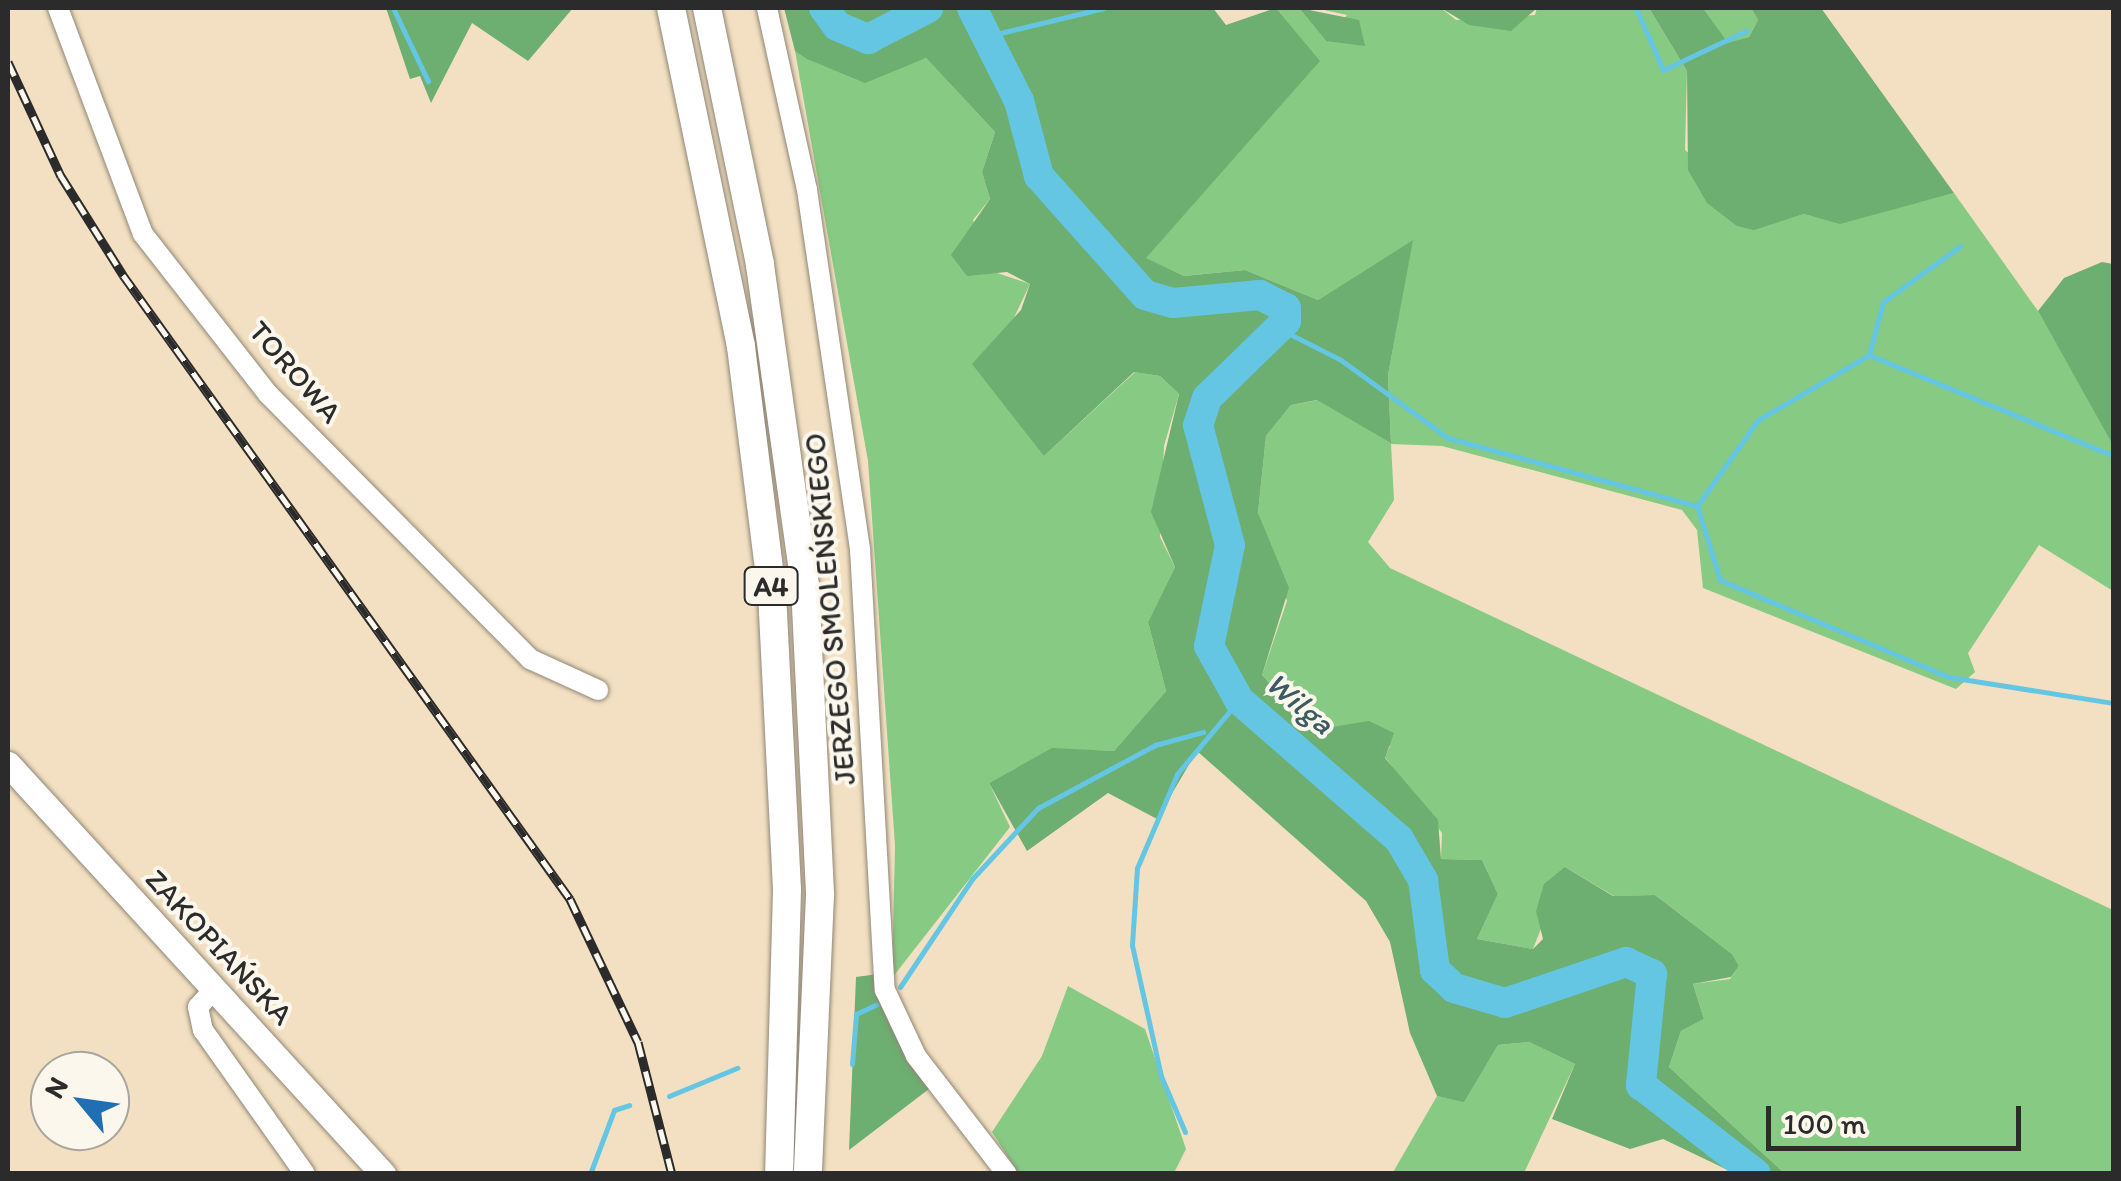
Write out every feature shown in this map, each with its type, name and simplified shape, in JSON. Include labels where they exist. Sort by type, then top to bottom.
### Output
[{"type":"highway","name":"A4","points":[[670,8],[741,347],[772,593],[786,890],[779,1174]]},
{"type":"highway","name":"A4","points":[[707,8],[760,264],[805,586],[820,878],[816,1090],[808,1174]]},
{"type":"highway","points":[[816,1090],[826,1174]]},
{"type":"main road","name":"ZAKOPIAŃSKA","points":[[8,764],[382,1174]]},
{"type":"street","name":"TOROWA","points":[[58,8],[143,234],[268,394],[530,659],[598,690]]},
{"type":"street","name":"JERZEGO SMOLEŃSKIEGO","points":[[766,8],[810,210],[853,494],[884,990],[916,1056],[1007,1174]]},
{"type":"street","points":[[213,990],[198,1007],[203,1030],[304,1174]]},
{"type":"green space","points":[[386,8],[573,8],[528,61],[472,23],[431,103],[420,76],[410,79]]},
{"type":"green space","points":[[784,8],[1213,8],[1226,25],[1276,8],[1320,61],[1146,258],[1184,276],[1245,270],[1318,300],[1413,240],[1388,375],[1391,443],[1317,400],[1291,405],[1266,436],[1258,513],[1289,588],[1262,675],[1313,730],[1369,721],[1394,733],[1385,758],[1438,820],[1441,859],[1482,860],[1498,894],[1477,939],[1533,949],[1543,939],[1536,911],[1544,884],[1565,867],[1613,896],[1655,895],[1732,954],[1739,966],[1731,977],[1693,984],[1704,1019],[1681,1031],[1669,1067],[1784,1173],[1734,1173],[1663,1139],[1630,1149],[1552,1119],[1575,1064],[1529,1042],[1498,1045],[1464,1102],[1437,1096],[1410,1033],[1390,942],[1366,901],[1197,751],[1157,819],[1108,793],[1027,851],[989,783],[1052,748],[1114,751],[1166,691],[1148,622],[1175,567],[1151,512],[1179,394],[1160,376],[1134,372],[1044,456],[972,364],[1021,310],[1030,284],[1007,272],[967,276],[951,255],[990,199],[982,172],[995,132],[926,58],[865,83],[807,59],[795,51]]},
{"type":"green space","points":[[1276,8],[1299,8],[1326,41],[1347,15],[1315,8],[1441,8],[1456,20],[1535,15],[1537,8],[1649,8],[1687,71],[1685,150],[1770,224],[1804,214],[1840,223],[1954,193],[2038,311],[2114,445],[2113,591],[2039,545],[1968,653],[1975,672],[1956,689],[1703,588],[1697,530],[1682,510],[1442,446],[1391,444],[1394,500],[1368,542],[1390,568],[2113,910],[2113,1173],[1784,1173],[1669,1067],[1681,1031],[1704,1019],[1693,984],[1730,979],[1739,966],[1732,954],[1655,895],[1614,896],[1565,867],[1533,949],[1477,939],[1498,894],[1482,860],[1441,859],[1442,833],[1385,757],[1390,746],[1354,724],[1313,730],[1262,675],[1287,601],[1258,513],[1266,436],[1291,405],[1318,400],[1391,442],[1388,375],[1412,241],[1318,300],[1245,270],[1184,276],[1145,258],[1319,61]]},
{"type":"green space","points":[[1299,8],[1359,20],[1365,46],[1326,41]]},
{"type":"green space","points":[[1441,8],[1537,8],[1511,31],[1469,25]]},
{"type":"green space","points":[[1649,8],[1703,8],[1728,43],[1749,37],[1758,20],[1751,8],[1821,8],[1954,193],[1840,224],[1804,214],[1754,230],[1737,226],[1707,203],[1688,170],[1687,71]]},
{"type":"green space","points":[[1703,8],[1751,8],[1758,20],[1749,37],[1728,44]]},
{"type":"green space","points":[[795,51],[877,76],[926,58],[995,132],[982,172],[990,199],[973,220],[994,272],[1030,284],[1012,322],[1044,456],[1135,372],[1160,376],[1179,394],[1164,446],[1160,537],[1175,567],[1148,622],[1166,691],[1114,751],[1052,749],[989,783],[1010,827],[892,978],[895,846],[868,461]]},
{"type":"green space","points":[[2102,262],[2113,264],[2113,445],[2038,311],[2064,278]]},
{"type":"green space","points":[[878,974],[929,1089],[849,1150],[856,977]]},
{"type":"green space","points":[[1068,986],[1145,1029],[1186,1149],[1174,1173],[1018,1173],[992,1132],[1042,1056]]},
{"type":"green space","points":[[1529,1042],[1575,1064],[1524,1173],[1392,1174],[1437,1096],[1464,1101],[1498,1045]]},
{"type":"waterway","points":[[393,8],[428,81]]},
{"type":"waterway","name":"Wilga","points":[[824,8],[837,26],[868,39],[928,8]]},
{"type":"waterway","name":"Wilga","points":[[972,8],[1019,101],[1039,176],[1145,295],[1173,303],[1260,295],[1286,308],[1286,321],[1207,398],[1198,425],[1230,545],[1209,646],[1239,700],[1399,839],[1423,880],[1435,970],[1454,988],[1505,1003],[1626,962],[1652,974],[1641,1085],[1756,1174]]},
{"type":"waterway","points":[[992,35],[1104,8]]},
{"type":"waterway","points":[[1636,8],[1663,70],[1746,31]]},
{"type":"waterway","points":[[1869,355],[1883,302],[1960,246]]},
{"type":"waterway","points":[[1278,328],[1341,360],[1448,438],[1697,506],[1720,580],[1949,677],[2114,703]]},
{"type":"waterway","points":[[1697,506],[1758,420],[1869,355],[2114,456]]},
{"type":"waterway","points":[[1185,1132],[1161,1076],[1132,945],[1137,868],[1177,774],[1239,700]]},
{"type":"waterway","points":[[900,987],[972,879],[1038,808],[1155,745],[1203,732]]},
{"type":"waterway","points":[[852,1064],[856,1014],[877,1004]]},
{"type":"waterway","points":[[669,1096],[737,1068]]},
{"type":"waterway","points":[[590,1174],[614,1110],[629,1105]]},
{"type":"railway","points":[[8,62],[61,176],[123,275],[570,899],[638,1042],[672,1174]]}]
